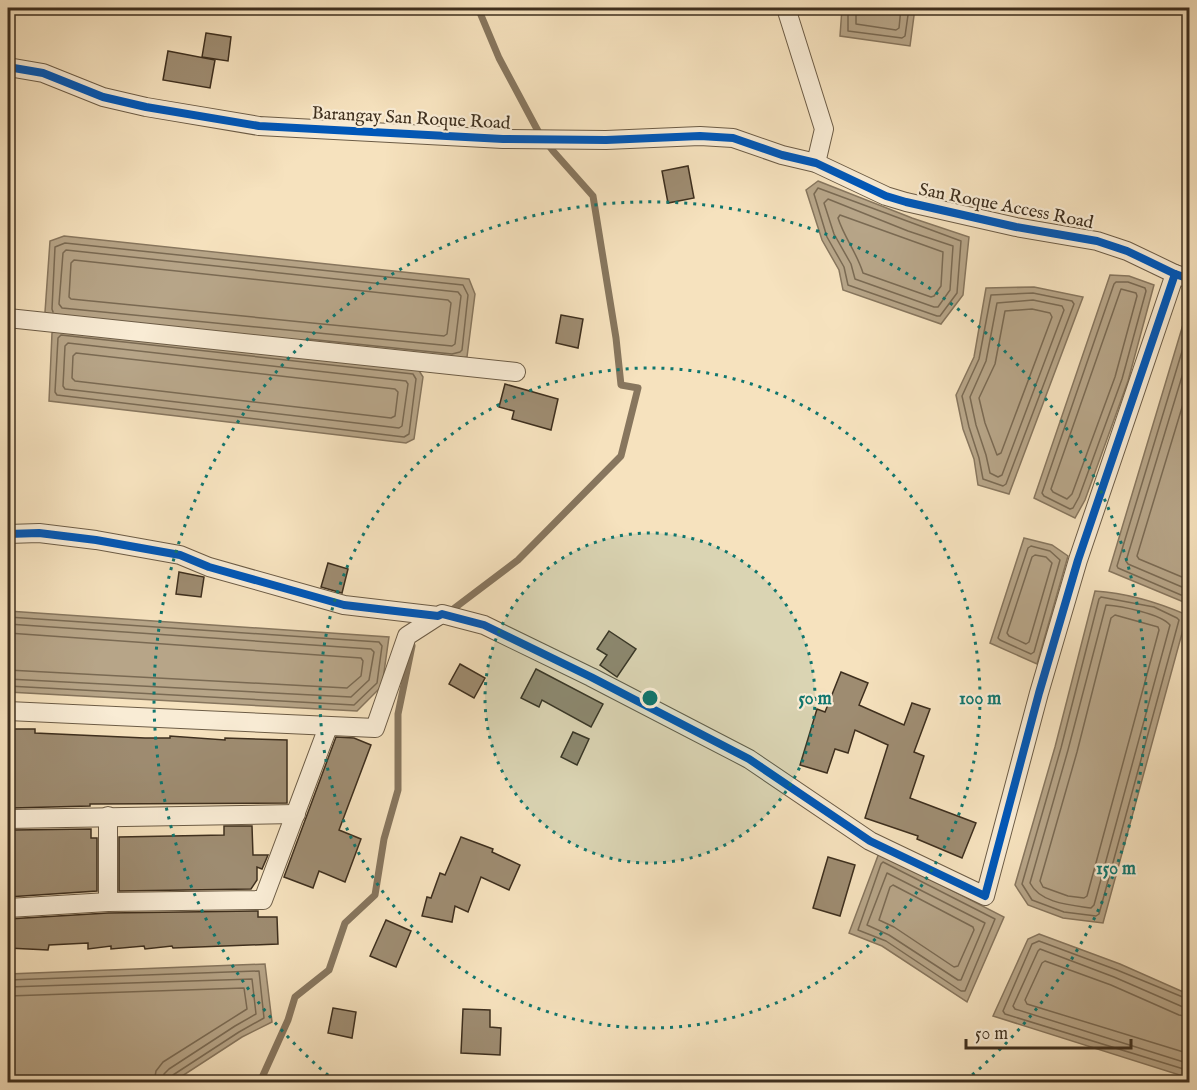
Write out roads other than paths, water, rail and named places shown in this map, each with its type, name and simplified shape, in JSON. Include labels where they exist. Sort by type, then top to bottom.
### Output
[{"type":"street","points":[[786,8],[824,129],[816,164]]},
{"type":"street","name":"Barangay San Roque Road","points":[[8,67],[43,73],[103,97],[146,107],[259,126],[503,139],[606,140],[700,136],[733,138],[816,164]]},
{"type":"street","name":"San Roque Access Road","points":[[816,164],[906,202],[1016,227],[1097,241],[1126,251],[1182,277]]},
{"type":"street","points":[[8,711],[375,728],[407,636],[442,614],[484,625],[591,676],[749,759],[870,841],[985,896],[1039,693],[1078,560],[1182,277]]},
{"type":"street","points":[[8,318],[516,372]]},
{"type":"street","points":[[8,534],[39,534],[96,540],[180,555],[209,567],[344,605],[438,616]]},
{"type":"street","points":[[8,908],[108,902],[263,900],[328,727]]},
{"type":"street","points":[[8,819],[296,814]]},
{"type":"street","points":[[108,816],[108,902]]},
{"type":"water","points":[[842,8],[915,8],[910,46],[840,36]]},
{"type":"water","points":[[818,181],[912,218],[969,237],[963,295],[941,324],[843,290],[839,270],[822,240],[806,190]]},
{"type":"water","points":[[64,236],[469,279],[475,294],[467,357],[453,360],[52,320],[45,312],[50,241]]},
{"type":"water","points":[[1110,275],[1129,276],[1154,285],[1128,381],[1085,500],[1075,518],[1034,498]]},
{"type":"water","points":[[1034,287],[1083,297],[1009,494],[978,485],[974,459],[963,429],[956,395],[974,357],[986,288]]},
{"type":"water","points":[[1188,308],[1190,592],[1186,603],[1109,571]]},
{"type":"water","points":[[59,329],[418,369],[423,377],[414,439],[406,443],[49,401],[52,333]]},
{"type":"water","points":[[1024,538],[1052,545],[1068,556],[1037,664],[990,643]]},
{"type":"water","points":[[1095,591],[1142,599],[1187,615],[1103,923],[1063,918],[1028,905],[1015,885],[1055,747]]},
{"type":"water","points":[[8,611],[389,637],[382,686],[357,711],[8,692]]},
{"type":"water","points":[[879,853],[1004,917],[967,1002],[882,946],[849,933]]},
{"type":"water","points":[[1039,934],[1120,964],[1188,994],[1189,1078],[993,1016],[1028,939]]},
{"type":"water","points":[[265,964],[272,1022],[242,1037],[173,1082],[8,1082],[8,974]]},
{"type":"waterway","points":[[448,613],[518,560],[621,456],[638,388],[621,385],[616,338],[593,196],[538,131],[499,58],[478,8]]},
{"type":"waterway","points":[[260,1082],[288,1020],[295,997],[329,970],[345,923],[375,895],[384,839],[398,790],[398,714],[412,646]]}]
